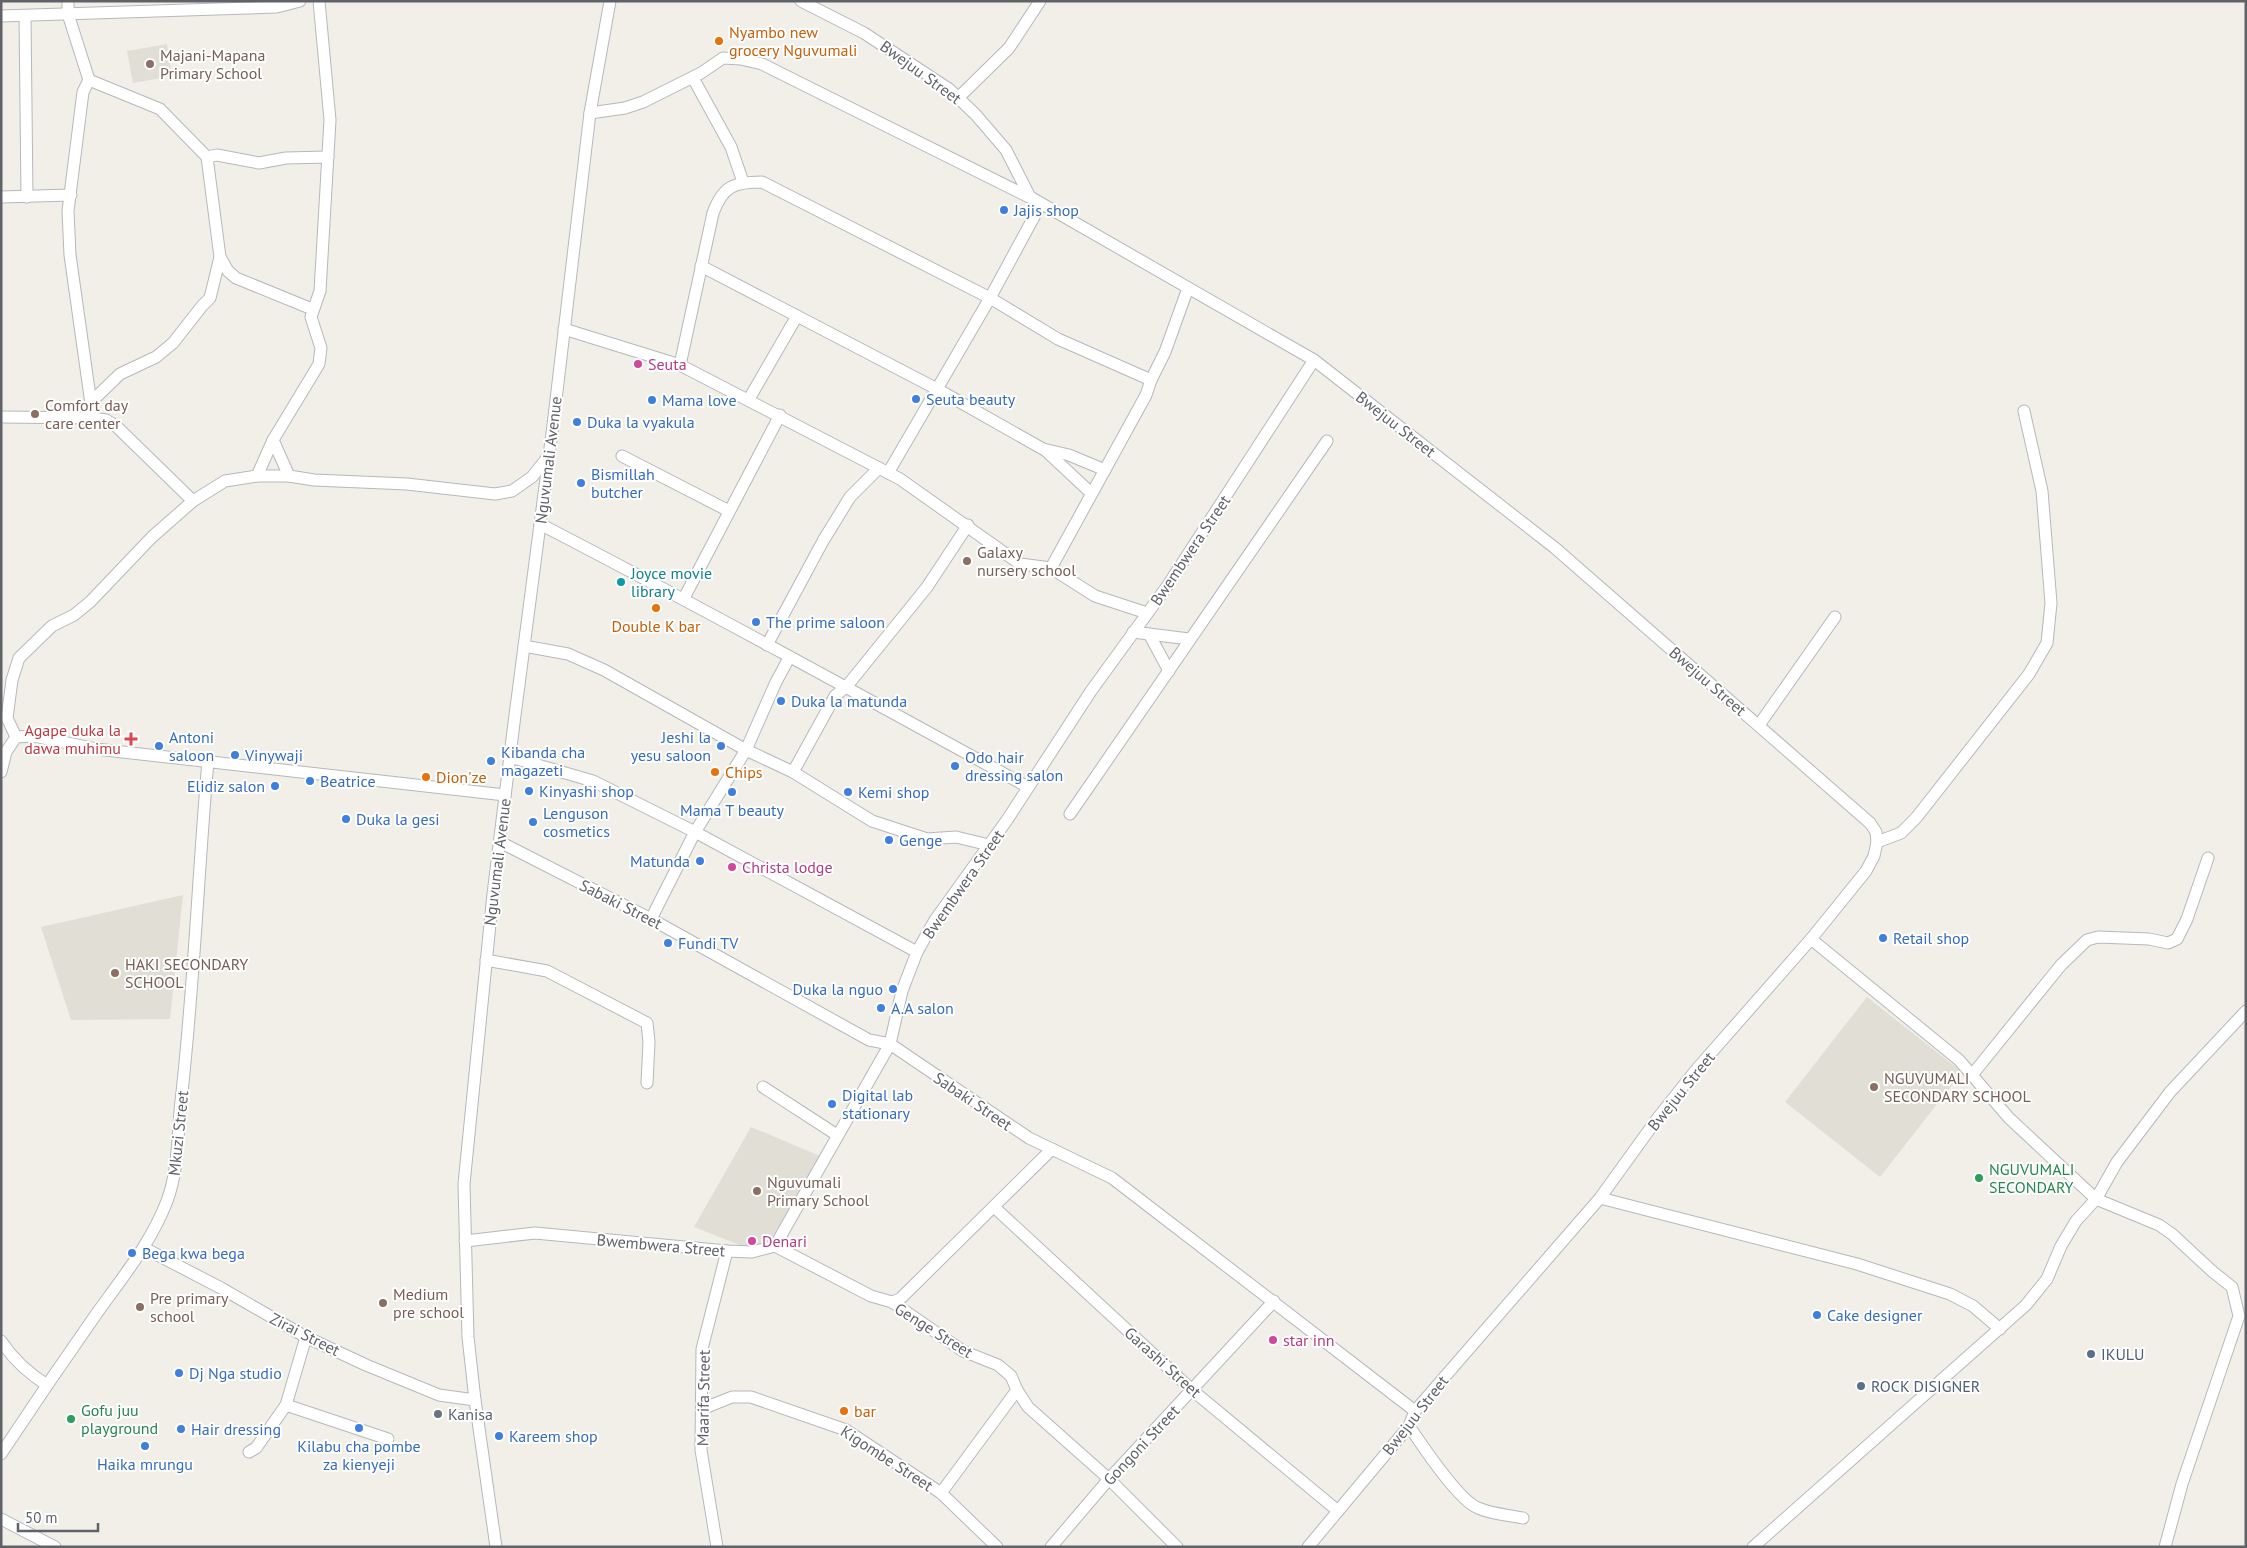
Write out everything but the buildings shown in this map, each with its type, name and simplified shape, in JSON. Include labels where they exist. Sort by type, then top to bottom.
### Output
[{"type":"street","points":[[68,1],[68,14],[88,80],[83,92],[68,212],[70,255],[94,418]]},
{"type":"street","points":[[1,16],[277,7],[300,1]]},
{"type":"street","points":[[257,476],[274,440],[319,364],[321,348],[312,327],[311,317],[312,309],[320,291],[330,120],[320,1]]},
{"type":"street","name":"Nguvumali Avenue","points":[[496,1547],[468,1337],[464,1184],[486,960],[505,795],[549,457],[590,114],[610,1]]},
{"type":"street","points":[[958,98],[1009,48],[1040,1]]},
{"type":"street","name":"Bwejuu Street","points":[[803,2],[864,32],[950,89],[976,115],[1006,150],[1030,197],[1314,360],[1555,548],[1870,823],[1876,832],[1877,842],[1874,856],[1866,871],[1811,939],[1696,1070],[1657,1119],[1600,1198],[1415,1411],[1409,1426],[1308,1547]]},
{"type":"street","points":[[26,16],[27,196]]},
{"type":"street","points":[[590,114],[625,108],[643,102],[693,78],[723,58],[741,59],[762,64],[1030,197]]},
{"type":"street","points":[[693,78],[731,147],[743,182]]},
{"type":"street","points":[[88,80],[160,109],[207,157],[220,257],[210,298],[173,343],[156,357],[120,374],[91,402]]},
{"type":"street","points":[[207,157],[217,155],[259,163],[286,158],[328,158]]},
{"type":"street","points":[[680,365],[713,213],[719,197],[728,188],[743,182],[762,182],[990,298],[1058,338],[1151,380]]},
{"type":"street","points":[[1,197],[71,195]]},
{"type":"street","points":[[767,644],[823,541],[850,497],[884,470],[937,389],[990,298],[1041,204]]},
{"type":"street","points":[[220,257],[228,271],[236,278],[312,309]]},
{"type":"street","points":[[701,266],[937,389],[1043,449],[1091,493]]},
{"type":"street","points":[[1051,568],[1146,395],[1165,352],[1188,288]]},
{"type":"street","points":[[749,399],[797,316]]},
{"type":"street","points":[[564,328],[680,365],[780,415],[900,479],[968,525],[1020,564],[1051,568],[1095,596],[1147,613]]},
{"type":"street","name":"Bwembwera Street","points":[[466,1241],[536,1233],[727,1251],[752,1252],[774,1246],[890,1044],[902,991],[917,952],[935,920],[989,845],[1224,500],[1314,360]]},
{"type":"street","points":[[1877,842],[1901,833],[1916,818],[2029,674],[2047,643],[2050,603],[2042,491],[2024,411]]},
{"type":"street","points":[[684,598],[780,415]]},
{"type":"street","points":[[1,417],[94,418],[106,420],[116,426],[193,501]]},
{"type":"street","points":[[274,440],[289,476]]},
{"type":"street","points":[[1070,814],[1327,441]]},
{"type":"street","points":[[1043,449],[1069,455],[1105,470]]},
{"type":"street","points":[[622,456],[729,511]]},
{"type":"street","points":[[7,718],[12,680],[19,658],[52,626],[74,615],[90,602],[152,536],[193,501],[225,481],[257,476],[289,476],[314,480],[407,484],[495,494],[512,491],[526,482],[549,457]]},
{"type":"street","points":[[540,524],[684,598],[790,658],[847,686],[1028,786]]},
{"type":"street","points":[[793,772],[836,696],[847,686],[911,608],[968,525]]},
{"type":"street","points":[[1759,725],[1835,617]]},
{"type":"street","points":[[1133,632],[1189,639]]},
{"type":"street","points":[[1149,634],[1169,671]]},
{"type":"street","points":[[524,646],[568,654],[604,670],[746,750],[793,772],[872,821],[927,839],[956,838],[989,845]]},
{"type":"street","points":[[651,919],[695,832],[746,750],[790,658]]},
{"type":"street","points":[[1,707],[16,737]]},
{"type":"street","points":[[16,737],[34,736],[96,749],[505,795]]},
{"type":"street","points":[[1,772],[6,752],[16,737]]},
{"type":"street","points":[[510,757],[594,781],[695,832],[917,952]]},
{"type":"street","name":"Mkuzi Street","points":[[1,1454],[47,1385],[144,1248],[166,1202],[175,1175],[180,1103],[188,1042],[208,761]]},
{"type":"street","name":"Sabaki Street","points":[[500,842],[651,919],[869,1040],[890,1044],[1029,1138],[1112,1178],[1415,1411]]},
{"type":"street","points":[[1972,1075],[2061,966],[2087,940],[2098,937],[2149,939],[2168,943],[2176,940],[2187,919],[2208,858]]},
{"type":"street","points":[[1811,939],[1959,1060],[2009,1118],[2096,1199],[2159,1225],[2172,1234],[2232,1287],[2238,1302],[2240,1316],[2182,1484],[2164,1547]]},
{"type":"street","points":[[486,960],[547,971],[647,1023],[649,1042],[647,1083]]},
{"type":"street","points":[[1753,1547],[2026,1305],[2047,1279],[2061,1246],[2076,1221],[2096,1199],[2117,1162],[2170,1092],[2246,1011]]},
{"type":"street","points":[[763,1087],[837,1135]]},
{"type":"street","points":[[892,1302],[900,1299],[1052,1149]]},
{"type":"street","points":[[1600,1198],[1858,1264],[1950,1294],[1973,1306],[2000,1329]]},
{"type":"street","name":"Garashi Street","points":[[994,1207],[1192,1390],[1338,1511]]},
{"type":"street","name":"Genge Street","points":[[774,1246],[871,1296],[892,1302],[963,1351],[998,1366],[1011,1376],[1016,1390],[1028,1407],[1109,1479],[1177,1547]]},
{"type":"street","name":"Zirai Street","points":[[144,1248],[221,1288],[306,1337],[366,1365],[439,1395],[475,1400]]},
{"type":"street","name":"Maarifa Street","points":[[717,1547],[701,1450],[702,1349],[727,1251]]},
{"type":"street","name":"Gongoni Street","points":[[1051,1547],[1109,1479],[1274,1301]]},
{"type":"street","points":[[249,1452],[256,1448],[286,1405],[306,1337]]},
{"type":"street","points":[[1,1341],[30,1374],[47,1385]]},
{"type":"street","points":[[1,1353],[16,1360]]},
{"type":"street","points":[[941,1493],[1016,1390]]},
{"type":"street","name":"Kigombe Street","points":[[702,1410],[732,1397],[750,1397],[846,1430],[941,1493],[997,1547]]},
{"type":"street","points":[[286,1405],[388,1439]]},
{"type":"street","points":[[1409,1426],[1432,1462],[1470,1503],[1477,1508],[1523,1518]]},
{"type":"street","points":[[1,1519],[55,1547]]},
{"type":"shaded area","name":"Majani-Mapana Primary School","points":[[167,44],[172,76],[133,83],[127,51]]},
{"type":"shaded area","name":"HAKI SECONDARY SCHOOL","points":[[183,895],[170,1019],[71,1020],[41,927]]},
{"type":"shaded area","name":"NGUVUMALI SECONDARY SCHOOL","points":[[1867,997],[1962,1072],[1880,1177],[1785,1102]]},
{"type":"shaded area","name":"Nguvumali Primary School","points":[[751,1127],[820,1156],[770,1241],[750,1249],[694,1227]]},
{"type":"place","name":"Nyambo new grocery Nguvumali","points":[[719,41]]},
{"type":"place","name":"Majani-Mapana Primary School","points":[[150,64]]},
{"type":"place","name":"Jajis shop","points":[[1004,210]]},
{"type":"place","name":"Seuta","points":[[638,364]]},
{"type":"place","name":"Seuta beauty","points":[[916,399]]},
{"type":"place","name":"Mama love","points":[[652,400]]},
{"type":"place","name":"Comfort day care center","points":[[35,414]]},
{"type":"place","name":"Duka la vyakula","points":[[577,422]]},
{"type":"place","name":"Bismillah butcher","points":[[581,483]]},
{"type":"place","name":"Galaxy nursery school","points":[[967,561]]},
{"type":"place","name":"Joyce movie library","points":[[621,582]]},
{"type":"place","name":"Double K bar","points":[[656,608]]},
{"type":"place","name":"The prime saloon","points":[[756,622]]},
{"type":"place","name":"Duka la matunda","points":[[781,701]]},
{"type":"place","name":"Agape duka la dawa muhimu","points":[[131,739]]},
{"type":"place","name":"Antoni saloon","points":[[159,746]]},
{"type":"place","name":"Jeshi la yesu saloon","points":[[721,746]]},
{"type":"place","name":"Vinywaji","points":[[235,755]]},
{"type":"place","name":"Kibanda cha magazeti","points":[[491,761]]},
{"type":"place","name":"Odo hair dressing salon","points":[[955,766]]},
{"type":"place","name":"Chips","points":[[715,772]]},
{"type":"place","name":"Dion'ze","points":[[426,777]]},
{"type":"place","name":"Beatrice","points":[[310,781]]},
{"type":"place","name":"Elidiz salon","points":[[275,786]]},
{"type":"place","name":"Kinyashi shop","points":[[529,791]]},
{"type":"place","name":"Mama T beauty","points":[[732,792]]},
{"type":"place","name":"Kemi shop","points":[[848,792]]},
{"type":"place","name":"Duka la gesi","points":[[346,819]]},
{"type":"place","name":"Lenguson cosmetics","points":[[533,822]]},
{"type":"place","name":"Genge","points":[[889,840]]},
{"type":"place","name":"Matunda","points":[[700,861]]},
{"type":"place","name":"Christa lodge","points":[[732,867]]},
{"type":"place","name":"Retail shop","points":[[1883,938]]},
{"type":"place","name":"Fundi TV","points":[[668,943]]},
{"type":"place","name":"HAKI SECONDARY SCHOOL","points":[[115,973]]},
{"type":"place","name":"Duka la nguo","points":[[893,989]]},
{"type":"place","name":"A.A salon","points":[[881,1008]]},
{"type":"place","name":"NGUVUMALI SECONDARY SCHOOL","points":[[1874,1087]]},
{"type":"place","name":"Digital lab stationary","points":[[832,1104]]},
{"type":"place","name":"NGUVUMALI SECONDARY","points":[[1979,1178]]},
{"type":"place","name":"Nguvumali Primary School","points":[[757,1191]]},
{"type":"place","name":"Denari","points":[[752,1241]]},
{"type":"place","name":"Bega kwa bega","points":[[132,1253]]},
{"type":"place","name":"Medium pre school","points":[[383,1303]]},
{"type":"place","name":"Pre primary school","points":[[140,1307]]},
{"type":"place","name":"Cake designer","points":[[1817,1315]]},
{"type":"place","name":"star inn","points":[[1273,1340]]},
{"type":"place","name":"IKULU","points":[[2091,1354]]},
{"type":"place","name":"Dj Nga studio","points":[[179,1373]]},
{"type":"place","name":"ROCK DISIGNER","points":[[1861,1386]]},
{"type":"place","name":"bar","points":[[844,1411]]},
{"type":"place","name":"Kanisa","points":[[438,1414]]},
{"type":"place","name":"Gofu juu playground","points":[[71,1419]]},
{"type":"place","name":"Kilabu cha pombe za kienyeji","points":[[359,1428]]},
{"type":"place","name":"Hair dressing","points":[[181,1429]]},
{"type":"place","name":"Kareem shop","points":[[499,1436]]},
{"type":"place","name":"Haika mrungu","points":[[145,1446]]}]
